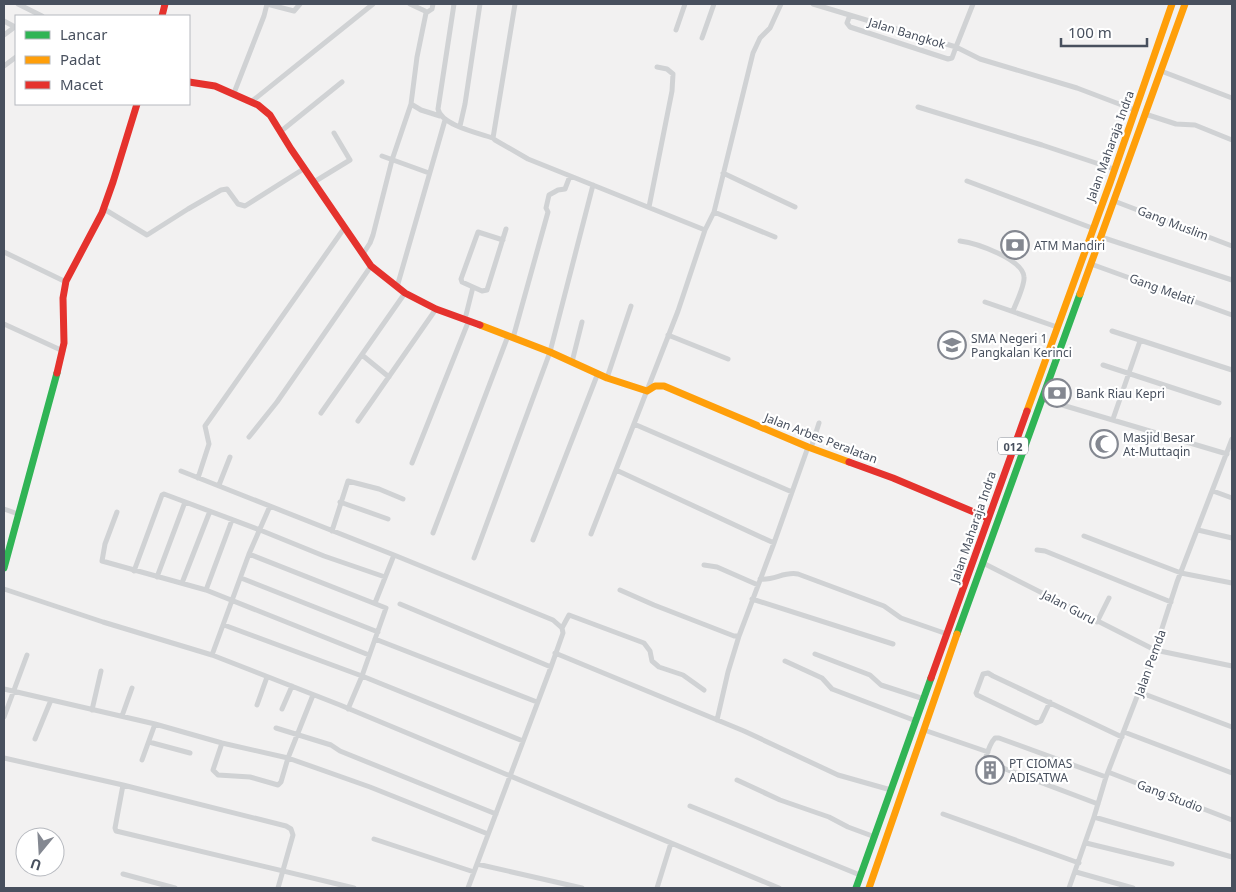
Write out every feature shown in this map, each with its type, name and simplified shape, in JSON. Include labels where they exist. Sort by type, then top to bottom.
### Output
[{"type":"main road","name":"Jalan Maharaja Indra","points":[[856,888],[1092,228],[1110,183],[1172,4]]},
{"type":"main road","name":"Jalan Maharaja Indra","points":[[869,888],[977,578],[1185,4]]},
{"type":"main road","points":[[190,82],[215,86],[234,93],[252,102],[270,115],[371,266],[405,293],[436,309],[550,352],[608,378],[647,390]]},
{"type":"main road","points":[[4,568],[58,374],[66,338],[63,308],[66,282],[72,268],[95,230],[104,209],[136,105]]},
{"type":"main road","points":[[1110,183],[1119,187]]},
{"type":"main road","name":"Jalan Arbes Peralatan","points":[[647,390],[655,386],[664,386],[809,447],[894,478],[988,518]]},
{"type":"main road","points":[[968,574],[977,578]]},
{"type":"street","points":[[18,4],[40,15]]},
{"type":"street","points":[[234,93],[267,4],[294,11],[300,4]]},
{"type":"street","points":[[252,102],[373,4]]},
{"type":"street","points":[[410,4],[426,13]]},
{"type":"street","points":[[363,254],[370,244],[373,235],[392,160],[411,104],[426,13],[432,9],[433,4]]},
{"type":"street","points":[[440,116],[438,109],[454,4]]},
{"type":"street","points":[[460,126],[480,4]]},
{"type":"street","points":[[493,138],[515,4]]},
{"type":"street","points":[[676,30],[686,4]]},
{"type":"street","points":[[702,38],[714,4]]},
{"type":"street","points":[[591,534],[668,336],[705,230],[714,212],[753,53],[760,38],[770,28],[780,4]]},
{"type":"street","name":"Jalan Bangkok","points":[[814,4],[956,47],[973,4]]},
{"type":"street","points":[[30,15],[34,12]]},
{"type":"street","points":[[850,15],[847,23],[850,27],[948,59],[952,58],[956,47],[980,59],[1077,88],[1135,110]]},
{"type":"street","points":[[4,35],[15,27]]},
{"type":"street","points":[[4,66],[15,58]]},
{"type":"street","points":[[649,207],[672,91],[673,74],[668,69],[657,67]]},
{"type":"street","points":[[1160,71],[1232,98]]},
{"type":"street","points":[[280,132],[342,82]]},
{"type":"street","points":[[411,104],[445,120],[493,138],[498,143],[528,159],[705,230]]},
{"type":"street","points":[[918,107],[1114,169]]},
{"type":"street","points":[[1145,114],[1176,124],[1195,125],[1232,140]]},
{"type":"street","points":[[397,287],[445,120]]},
{"type":"street","points":[[314,182],[350,160],[334,133]]},
{"type":"street","points":[[382,156],[429,173]]},
{"type":"street","points":[[104,209],[147,235],[190,207],[221,190],[227,189],[238,204],[245,206],[304,168]]},
{"type":"street","points":[[723,173],[795,207]]},
{"type":"street","points":[[433,533],[511,337],[548,212],[546,208],[549,196],[558,190],[566,189],[570,176]]},
{"type":"street","points":[[967,181],[1092,228]]},
{"type":"street","points":[[474,558],[550,352],[593,185]]},
{"type":"street","name":"Gang Muslim","points":[[1114,201],[1232,246]]},
{"type":"street","points":[[714,212],[775,237]]},
{"type":"street","points":[[198,478],[209,444],[205,426],[345,227]]},
{"type":"street","points":[[503,240],[478,232],[461,279],[462,282],[482,291],[487,290],[503,240],[506,229]]},
{"type":"street","points":[[1101,237],[1232,280]]},
{"type":"street","points":[[960,241],[983,246],[1021,269],[1024,279],[1013,311]]},
{"type":"street","points":[[4,252],[66,282]]},
{"type":"street","name":"Gang Melati","points":[[1091,264],[1232,315]]},
{"type":"street","points":[[249,437],[277,402],[371,266]]},
{"type":"street","points":[[412,463],[467,320],[473,287]]},
{"type":"street","points":[[321,413],[405,293]]},
{"type":"street","points":[[985,302],[1057,327]]},
{"type":"street","points":[[608,378],[631,306]]},
{"type":"street","points":[[358,420],[436,309]]},
{"type":"street","points":[[572,362],[582,322]]},
{"type":"street","points":[[4,324],[63,351]]},
{"type":"street","points":[[1112,330],[1140,341],[1232,370]]},
{"type":"street","points":[[668,336],[728,359]]},
{"type":"street","points":[[1113,419],[1140,341]]},
{"type":"street","points":[[362,355],[389,377]]},
{"type":"street","points":[[1103,365],[1219,403]]},
{"type":"street","points":[[533,540],[598,373]]},
{"type":"street","points":[[1042,399],[1229,452]]},
{"type":"street","points":[[716,720],[739,636],[819,423]]},
{"type":"street","points":[[634,424],[792,492]]},
{"type":"street","name":"Jalan Pemda","points":[[1069,888],[1086,843],[1107,774],[1155,650],[1181,573],[1229,452],[1232,439]]},
{"type":"street","points":[[219,485],[230,457]]},
{"type":"street","points":[[616,470],[774,544]]},
{"type":"street","points":[[181,471],[553,620],[562,628]]},
{"type":"street","points":[[332,531],[346,482],[350,480],[403,499]]},
{"type":"street","points":[[1213,491],[1232,498]]},
{"type":"street","points":[[134,571],[162,495],[167,494],[324,556],[385,577]]},
{"type":"street","points":[[157,577],[186,502]]},
{"type":"street","points":[[340,502],[388,519]]},
{"type":"street","points":[[212,655],[249,554],[270,506]]},
{"type":"street","points":[[4,509],[18,514]]},
{"type":"street","points":[[182,583],[210,511]]},
{"type":"street","points":[[117,512],[105,544],[102,561],[206,590],[369,655]]},
{"type":"street","points":[[206,590],[232,520]]},
{"type":"street","points":[[1198,530],[1232,538]]},
{"type":"street","points":[[1084,536],[1181,573],[1232,583]]},
{"type":"street","points":[[1037,550],[1045,551],[1171,602]]},
{"type":"street","points":[[249,554],[376,603],[386,609],[362,676],[348,708]]},
{"type":"street","points":[[376,603],[394,555]]},
{"type":"street","name":"Jalan Guru","points":[[983,563],[1155,650],[1232,666]]},
{"type":"street","points":[[704,565],[717,568],[758,585]]},
{"type":"street","points":[[760,579],[767,580],[788,573],[798,574],[884,606],[901,618],[947,634]]},
{"type":"street","points":[[241,578],[378,632]]},
{"type":"street","points":[[4,589],[103,622],[212,655],[348,708],[779,888]]},
{"type":"street","points":[[620,590],[734,636],[739,636]]},
{"type":"street","points":[[1097,622],[1109,598]]},
{"type":"street","points":[[752,599],[893,644]]},
{"type":"street","points":[[400,604],[550,667]]},
{"type":"street","points":[[468,888],[563,633],[562,628],[569,615],[644,643],[650,651],[652,661],[659,667],[683,675],[704,690]]},
{"type":"street","points":[[224,625],[362,676],[523,741]]},
{"type":"street","points":[[375,639],[537,702]]},
{"type":"street","points":[[555,653],[769,742],[838,775],[891,790]]},
{"type":"street","points":[[816,654],[870,675],[881,685],[924,699]]},
{"type":"street","points":[[4,717],[27,655]]},
{"type":"street","points":[[785,661],[822,678],[832,689],[916,721]]},
{"type":"street","points":[[92,710],[101,671]]},
{"type":"street","points":[[1050,702],[1041,721],[1036,723],[976,693],[983,674],[988,673],[1123,734],[1232,773]]},
{"type":"street","points":[[257,705],[268,677]]},
{"type":"street","points":[[282,709],[292,686]]},
{"type":"street","points":[[122,716],[132,688]]},
{"type":"street","points":[[4,689],[155,724],[222,743],[288,758],[370,787],[488,834]]},
{"type":"street","points":[[1139,692],[1232,727]]},
{"type":"street","points":[[222,743],[213,770],[218,775],[250,777],[278,785],[281,782],[288,758],[313,695]]},
{"type":"street","points":[[35,739],[51,700]]},
{"type":"street","points":[[142,760],[155,724]]},
{"type":"street","points":[[276,728],[331,745],[340,751],[496,814]]},
{"type":"street","points":[[924,730],[988,752],[985,760],[987,762],[1098,804]]},
{"type":"street","name":"Gang Studio","points":[[988,752],[992,740],[999,738],[1107,774],[1232,820]]},
{"type":"street","points":[[149,742],[190,753]]},
{"type":"street","points":[[4,758],[123,785],[289,828],[293,835],[278,888]]},
{"type":"street","points":[[736,780],[780,800],[830,817],[848,827],[874,837]]},
{"type":"street","points":[[123,785],[114,828],[116,831],[354,888]]},
{"type":"street","points":[[690,806],[860,875]]},
{"type":"street","points":[[943,814],[1079,863]]},
{"type":"street","points":[[1094,817],[1232,857]]},
{"type":"street","points":[[374,839],[474,872]]},
{"type":"street","points":[[657,888],[671,843]]},
{"type":"street","points":[[1086,843],[1172,864]]},
{"type":"street","points":[[477,864],[582,888]]},
{"type":"street","points":[[1076,872],[1133,888]]},
{"type":"street","points":[[123,874],[175,888]]},
{"type":"traffic: fast","points":[[957,634],[1080,294]]},
{"type":"traffic: fast","points":[[4,568],[57,373]]},
{"type":"traffic: fast","points":[[856,888],[931,678]]},
{"type":"traffic: slow","points":[[1027,411],[1110,183],[1172,4]]},
{"type":"traffic: slow","points":[[1080,294],[1185,4]]},
{"type":"traffic: slow","points":[[480,325],[550,352],[607,378],[647,391],[655,386],[664,386],[808,447],[849,462]]},
{"type":"traffic: slow","points":[[869,888],[957,634]]},
{"type":"traffic: jam","points":[[162,15],[165,4]]},
{"type":"traffic: jam","points":[[190,82],[215,86],[258,105],[270,115],[371,266],[405,293],[436,309],[480,325]]},
{"type":"traffic: jam","points":[[57,373],[64,343],[63,298],[66,281],[102,213],[137,105]]},
{"type":"traffic: jam","points":[[931,678],[1027,411]]},
{"type":"traffic: jam","points":[[849,462],[893,478],[988,518]]},
{"type":"place","name":"ATM Mandiri","points":[[1015,245]]},
{"type":"place","name":"SMA Negeri 1 Pangkalan Kerinci","points":[[952,345]]},
{"type":"place","name":"Bank Riau Kepri","points":[[1057,393]]},
{"type":"place","name":"Masjid Besar At-Muttaqin","points":[[1104,444]]},
{"type":"place","name":"PT CIOMAS ADISATWA","points":[[990,770]]}]
